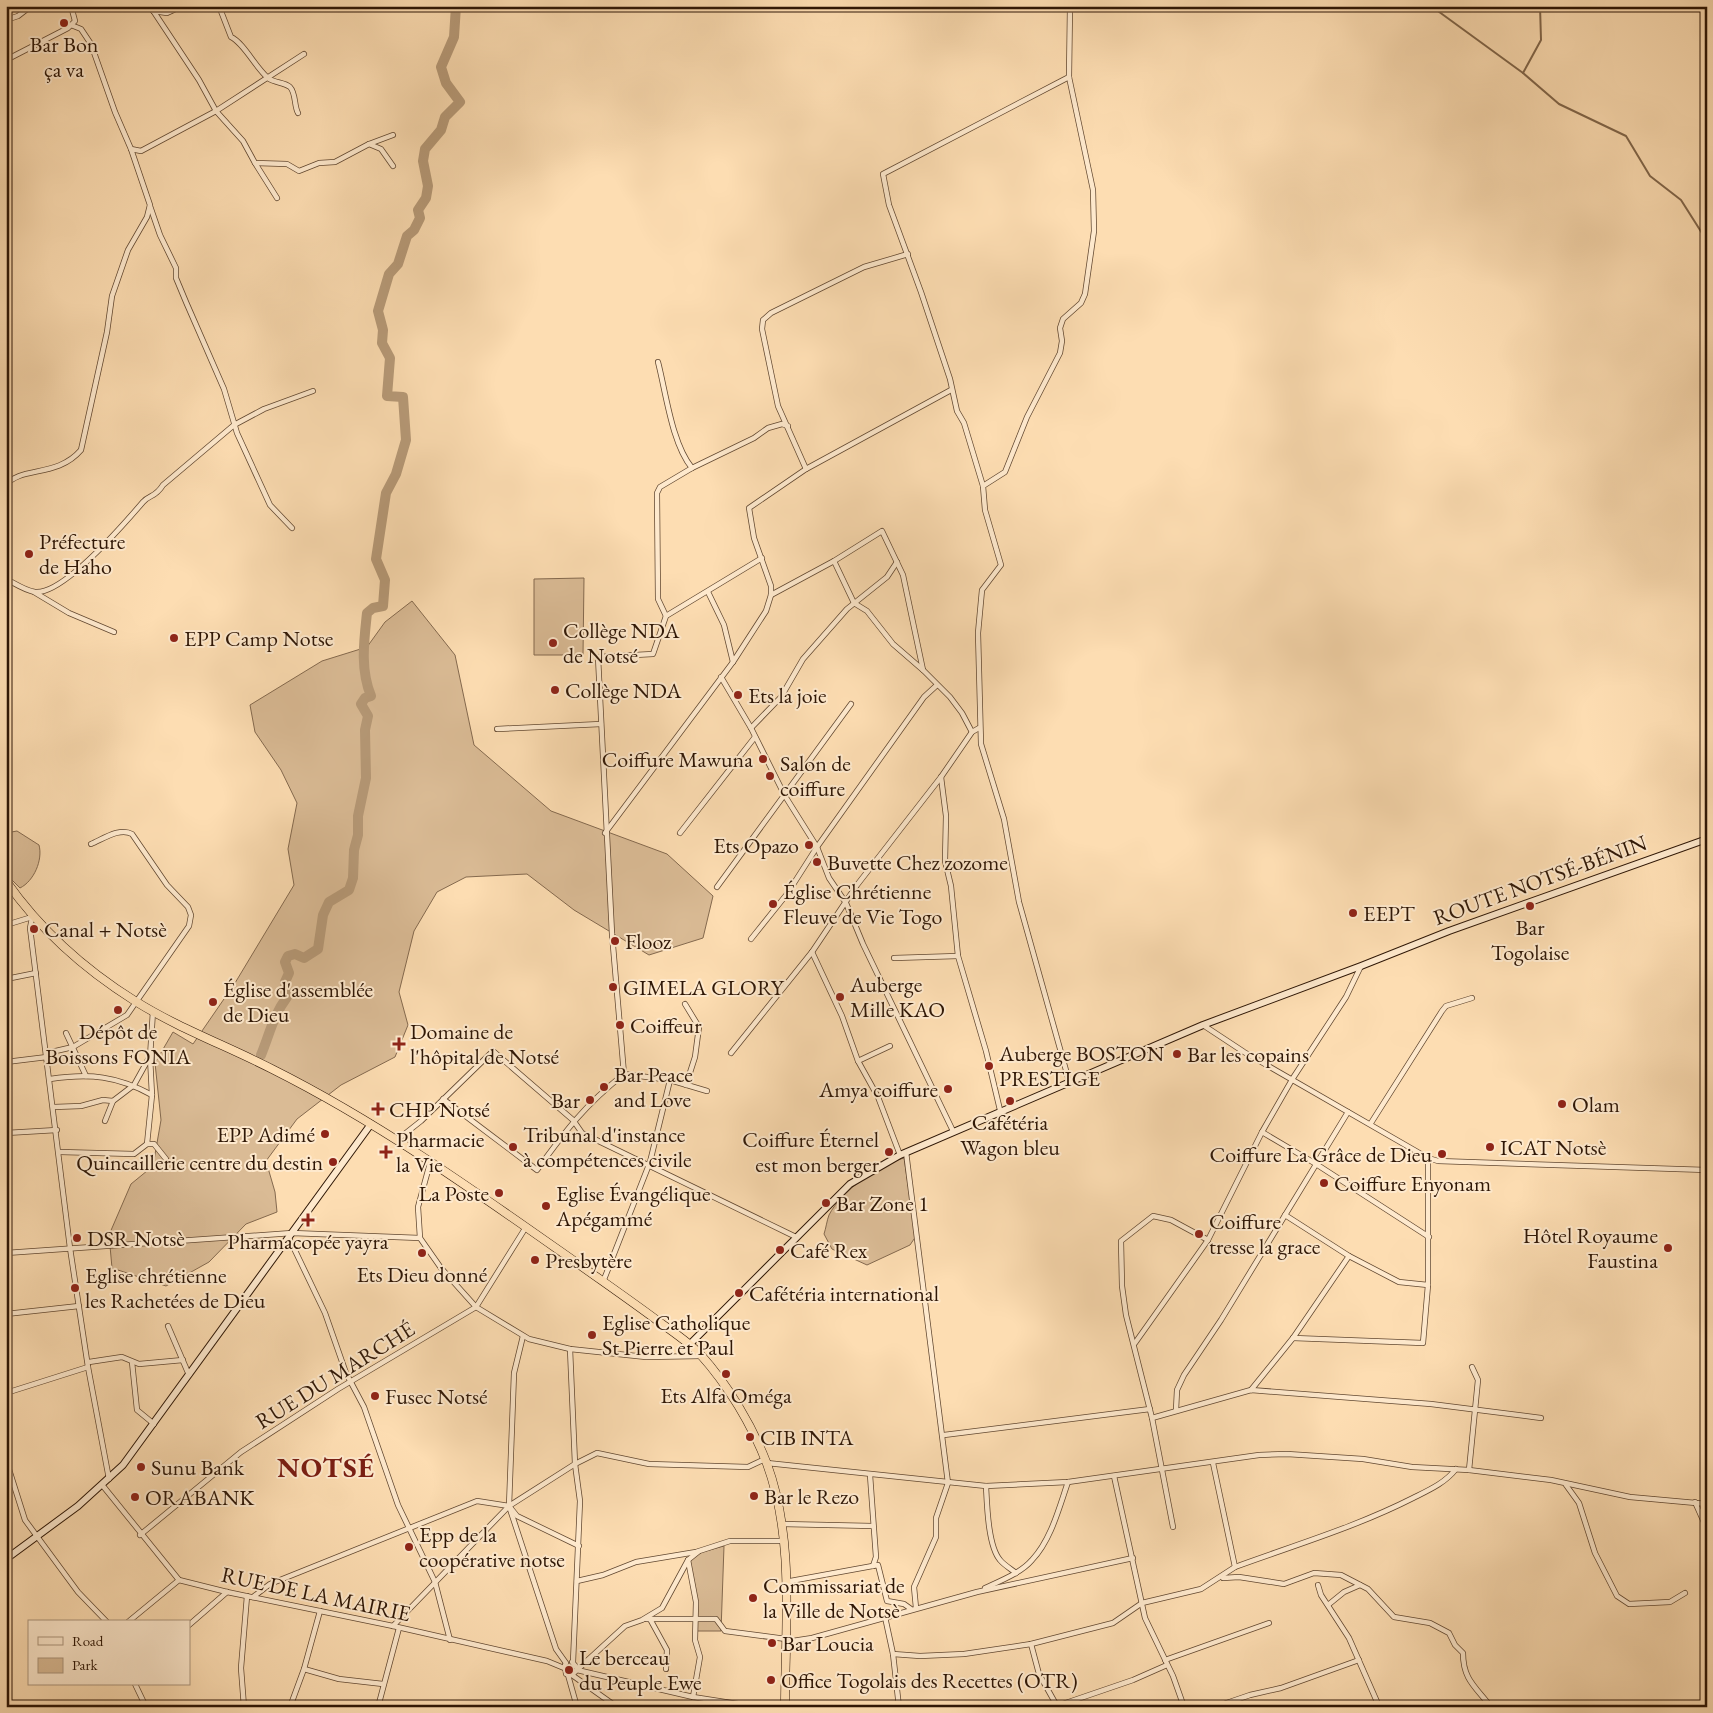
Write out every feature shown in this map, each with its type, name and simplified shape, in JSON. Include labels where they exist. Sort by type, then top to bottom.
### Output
[{"type":"highway","points":[[6,881],[33,917],[72,957],[135,1002],[300,1083],[397,1140],[526,1227],[690,1344],[702,1356],[740,1410],[766,1461],[782,1524],[786,1640],[784,1707]]},
{"type":"main road","name":"ROUTE NOTSÉ-BÉNIN","points":[[690,1344],[850,1184],[903,1153],[953,1130],[1203,1025],[1449,931],[1707,839]]},
{"type":"main road","points":[[6,1559],[103,1486],[131,1455],[371,1124]]},
{"type":"street","points":[[6,20],[18,16],[31,6]]},
{"type":"street","points":[[6,60],[75,21],[71,6]]},
{"type":"street","points":[[151,9],[168,13],[182,6]]},
{"type":"street","points":[[219,6],[231,37],[237,40],[248,57],[267,77],[290,87],[298,113]]},
{"type":"street","points":[[984,486],[1005,472],[1027,417],[1060,353],[1062,341],[1060,328],[1063,319],[1080,303],[1089,277],[1095,203],[1069,77],[1070,6]]},
{"type":"street","points":[[151,9],[199,80],[216,112],[243,141],[277,198]]},
{"type":"street","points":[[71,24],[81,29],[91,44],[115,112],[132,149],[160,235],[176,268],[176,278],[224,389],[234,425],[270,505],[292,528]]},
{"type":"street","points":[[132,149],[141,151],[216,112],[304,54]]},
{"type":"street","points":[[1069,77],[883,174],[889,205],[908,254],[984,486],[985,510],[1001,565],[982,590],[978,633],[979,728],[981,744],[1004,819],[1019,902],[1069,1081]]},
{"type":"street","points":[[255,163],[275,162],[288,164],[299,172],[319,163],[335,162],[369,144],[393,135]]},
{"type":"street","points":[[369,144],[381,149],[393,166]]},
{"type":"street","points":[[6,485],[19,476],[53,469],[72,462],[81,450],[107,332],[112,296],[128,250],[147,217],[150,205]]},
{"type":"street","points":[[806,469],[775,393],[762,329],[763,320],[771,313],[864,267],[908,254]]},
{"type":"street","points":[[658,362],[683,455],[692,468]]},
{"type":"street","points":[[605,833],[733,662],[766,611],[771,595],[762,558],[754,538],[749,508],[806,469],[951,390]]},
{"type":"street","points":[[34,592],[47,590],[77,571],[134,515],[145,500],[158,494],[163,485],[234,425],[264,409],[313,391]]},
{"type":"street","points":[[666,616],[658,599],[657,493],[660,488],[692,468],[754,438],[775,425],[788,426]]},
{"type":"street","points":[[771,595],[834,562],[882,531],[903,575],[923,670]]},
{"type":"street","points":[[624,1074],[605,833],[598,657],[653,654],[666,616],[762,558]]},
{"type":"street","points":[[834,562],[854,603],[868,612],[893,644],[937,685],[962,713],[972,732]]},
{"type":"street","points":[[751,728],[781,697],[803,659],[854,603],[887,576],[897,562]]},
{"type":"street","points":[[6,579],[34,592],[69,613],[114,632]]},
{"type":"street","points":[[708,592],[724,625],[733,662]]},
{"type":"street","points":[[721,677],[751,728],[785,796],[817,847],[829,878],[846,904],[911,1046],[953,1130]]},
{"type":"street","points":[[751,939],[787,894],[817,847],[924,698],[937,685]]},
{"type":"street","points":[[717,887],[851,704]]},
{"type":"street","points":[[497,729],[601,724]]},
{"type":"street","points":[[731,1053],[812,952],[857,885],[941,777],[972,732],[979,728]]},
{"type":"street","points":[[680,833],[755,737]]},
{"type":"street","points":[[941,777],[946,816],[945,861],[951,886],[958,956],[986,1051],[1000,1110]]},
{"type":"street","points":[[6,1062],[47,1055],[73,1047],[127,1015],[190,926],[191,915],[188,907],[167,884],[132,834],[128,832],[117,833],[91,844]]},
{"type":"street","points":[[6,925],[33,917]]},
{"type":"street","points":[[33,917],[30,928],[60,1152],[70,1248],[109,1480]]},
{"type":"street","points":[[812,952],[842,1016],[858,1062],[878,1097],[903,1153],[944,1436],[948,1483],[946,1494],[936,1518],[936,1537],[914,1587],[913,1609]]},
{"type":"street","points":[[894,958],[958,956]]},
{"type":"street","points":[[1135,1343],[1208,1240],[1262,1132],[1293,1078],[1346,997],[1361,966]]},
{"type":"street","points":[[6,979],[36,973]]},
{"type":"street","points":[[1371,1123],[1446,1006],[1472,998]]},
{"type":"street","points":[[684,1004],[699,1027],[694,1057],[686,1085]]},
{"type":"street","points":[[147,1144],[152,1095],[150,1057],[153,1011]]},
{"type":"street","points":[[1203,1025],[1244,1052],[1293,1078],[1428,1158],[1438,1161],[1707,1170]]},
{"type":"street","points":[[66,1033],[86,1076]]},
{"type":"street","points":[[858,1062],[890,1046]]},
{"type":"street","points":[[397,1140],[493,1051],[573,1120],[582,1133],[796,1237]]},
{"type":"street","points":[[105,1121],[113,1100],[134,1085],[150,1057]]},
{"type":"street","points":[[443,1099],[537,1170],[573,1120],[597,1095],[624,1074],[670,1080],[707,1092]]},
{"type":"street","points":[[50,1079],[103,1076],[134,1085],[152,1095]]},
{"type":"street","points":[[603,1282],[648,1166],[670,1080]]},
{"type":"street","points":[[54,1107],[80,1106],[103,1100],[113,1100]]},
{"type":"street","points":[[1176,1410],[1177,1390],[1184,1375],[1221,1320],[1348,1112]]},
{"type":"street","points":[[6,1133],[57,1130]]},
{"type":"street","points":[[1262,1132],[1316,1164],[1429,1237]]},
{"type":"street","points":[[60,1152],[134,1154],[147,1144],[154,1144],[166,1159]]},
{"type":"street","points":[[1292,1338],[1423,1343],[1428,1285],[1428,1158]]},
{"type":"street","points":[[430,1163],[418,1207],[420,1238],[441,1268],[476,1307],[529,1339],[570,1349],[646,1358],[702,1356]]},
{"type":"street","points":[[1285,1215],[1350,1256],[1399,1282],[1428,1285]]},
{"type":"street","points":[[1173,1527],[1160,1469],[1152,1418],[1135,1343],[1126,1315],[1122,1286],[1121,1242],[1153,1216],[1171,1220],[1208,1240]]},
{"type":"street","name":"RUE DU MARCHÉ","points":[[140,1535],[240,1452],[476,1307],[526,1227]]},
{"type":"street","points":[[6,1253],[290,1236],[420,1238]]},
{"type":"street","points":[[290,1236],[325,1313],[351,1383],[364,1408],[398,1505],[435,1582],[450,1640]]},
{"type":"street","points":[[1251,1390],[1292,1338],[1350,1256]]},
{"type":"street","points":[[6,1314],[79,1306]]},
{"type":"street","points":[[168,1326],[189,1374]]},
{"type":"street","points":[[523,1336],[514,1373],[509,1506],[556,1649],[570,1675],[577,1707]]},
{"type":"street","points":[[570,1349],[575,1464],[580,1501],[573,1662],[578,1669],[693,1697],[757,1707]]},
{"type":"street","points":[[6,1393],[88,1364],[122,1358],[132,1362],[158,1363],[183,1360]]},
{"type":"street","points":[[132,1362],[137,1410],[154,1424]]},
{"type":"street","points":[[1469,1470],[1478,1380],[1472,1366]]},
{"type":"street","points":[[1152,1418],[1251,1390],[1431,1404],[1541,1418]]},
{"type":"street","points":[[944,1436],[1150,1409]]},
{"type":"street","points":[[378,1707],[396,1627],[435,1582],[509,1506],[575,1464],[597,1453],[649,1464],[748,1467],[766,1461],[870,1475],[986,1486],[1068,1482],[1259,1455],[1287,1454],[1363,1459],[1412,1467],[1469,1470],[1565,1484],[1630,1498],[1707,1504]]},
{"type":"street","points":[[6,1460],[25,1520],[78,1592],[105,1620]]},
{"type":"street","points":[[1212,1463],[1235,1567]]},
{"type":"street","points":[[893,1654],[920,1656],[964,1654],[1031,1644],[1113,1623],[1142,1603],[1184,1594],[1217,1580],[1235,1567],[1313,1540],[1401,1504],[1448,1479],[1456,1469]]},
{"type":"street","points":[[870,1475],[876,1557],[873,1566]]},
{"type":"street","points":[[1114,1476],[1145,1618],[1184,1707]]},
{"type":"street","points":[[977,1592],[1016,1572],[1032,1561],[1051,1530],[1068,1482]]},
{"type":"street","points":[[1565,1484],[1576,1496],[1595,1553],[1617,1596],[1622,1601],[1629,1604],[1670,1602],[1685,1593]]},
{"type":"street","points":[[103,1486],[140,1535],[179,1580],[130,1620]]},
{"type":"street","points":[[986,1486],[988,1511],[996,1553],[1000,1561],[1016,1572]]},
{"type":"street","points":[[244,1707],[241,1668],[250,1597],[270,1584],[477,1501],[509,1506],[517,1516],[579,1546]]},
{"type":"street","points":[[1695,1502],[1707,1529]]},
{"type":"street","points":[[782,1524],[873,1526]]},
{"type":"street","points":[[577,1581],[603,1575],[636,1562],[702,1550],[730,1540],[784,1542]]},
{"type":"street","points":[[570,1675],[625,1626],[642,1620],[662,1608],[688,1560],[702,1550]]},
{"type":"street","points":[[642,1620],[716,1619],[725,1631],[786,1640],[812,1638],[977,1592],[1132,1558]]},
{"type":"street","points":[[688,1560],[696,1602],[695,1640],[700,1657],[693,1697]]},
{"type":"street","points":[[785,1582],[878,1565],[884,1596],[887,1601],[904,1604],[913,1609]]},
{"type":"street","points":[[1217,1580],[1238,1577],[1284,1584],[1314,1573],[1341,1575],[1368,1589],[1394,1617],[1430,1622],[1449,1633],[1455,1646],[1463,1653],[1464,1671],[1477,1691],[1491,1707]]},
{"type":"street","name":"RUE DE LA MAIRIE","points":[[179,1580],[565,1666]]},
{"type":"street","points":[[1318,1585],[1321,1595],[1349,1638],[1378,1704],[1382,1707]]},
{"type":"street","points":[[1328,1605],[1344,1592],[1360,1585]]},
{"type":"street","points":[[190,1625],[227,1592]]},
{"type":"street","points":[[290,1707],[304,1669],[320,1611]]},
{"type":"street","points":[[885,1617],[893,1654],[899,1707]]},
{"type":"street","points":[[650,1619],[668,1650],[666,1669]]},
{"type":"street","points":[[1165,1660],[1269,1623]]},
{"type":"street","points":[[1031,1644],[1039,1674],[1058,1706],[1133,1680],[1167,1665]]},
{"type":"street","points":[[1215,1707],[1250,1695],[1281,1688],[1359,1660]]},
{"type":"street","points":[[565,1666],[573,1662]]},
{"type":"street","points":[[304,1669],[338,1679],[383,1684]]},
{"type":"street","points":[[570,1675],[617,1707]]},
{"type":"street","points":[[136,1686],[146,1707]]},
{"type":"green space","points":[[584,578],[583,655],[534,655],[534,579]]},
{"type":"green space","points":[[412,601],[455,655],[474,745],[551,811],[667,854],[713,896],[703,938],[649,955],[574,910],[527,874],[466,877],[437,892],[414,931],[399,992],[408,1025],[395,1057],[341,1085],[297,1119],[266,1161],[275,1192],[277,1212],[246,1224],[209,1262],[166,1286],[112,1268],[109,1235],[131,1184],[153,1166],[161,1120],[155,1063],[173,1032],[193,1044],[235,983],[294,885],[288,849],[297,803],[281,770],[255,732],[250,705],[322,661],[367,647],[385,622]]},
{"type":"green space","points":[[17,831],[39,845],[40,851],[40,857],[33,875],[20,888],[6,874],[6,833]]},
{"type":"green space","points":[[904,1158],[916,1236],[910,1245],[867,1265],[832,1249],[824,1234],[829,1215],[842,1197],[873,1172]]},
{"type":"green space","points":[[724,1546],[721,1631],[694,1631],[696,1602],[688,1560],[702,1552]]},
{"type":"waterway","points":[[261,1055],[275,1018],[287,997],[285,982],[289,973],[285,962],[288,956],[295,954],[304,958],[318,949],[323,915],[329,902],[349,890],[353,878],[354,850],[358,835],[358,816],[366,778],[365,730],[368,716],[361,704],[365,698],[371,696],[364,665],[367,613],[373,608],[383,606],[385,580],[376,559],[386,493],[396,474],[406,440],[403,397],[387,396],[390,358],[382,343],[383,330],[378,311],[389,274],[398,264],[407,236],[414,230],[420,218],[418,210],[426,198],[428,186],[423,161],[425,149],[441,130],[445,117],[460,102],[446,83],[441,67],[454,37],[456,6]]},
{"type":"waterway","points":[[1431,6],[1523,73],[1559,104],[1626,136],[1650,176],[1681,200],[1707,241]]},
{"type":"waterway","points":[[1523,73],[1541,40],[1540,6]]},
{"type":"place","name":"Bar Bon ça va","points":[[64,23]]},
{"type":"place","name":"Préfecture de Haho","points":[[29,554]]},
{"type":"place","name":"EPP Camp Notse","points":[[174,638]]},
{"type":"place","name":"Collège NDA de Notsé","points":[[553,643]]},
{"type":"place","name":"Collège NDA","points":[[555,690]]},
{"type":"place","name":"Ets la joie","points":[[738,695]]},
{"type":"place","name":"Coiffure Mawuna","points":[[763,759]]},
{"type":"place","name":"Salon de coiffure","points":[[770,776]]},
{"type":"place","name":"Ets Opazo","points":[[809,845]]},
{"type":"place","name":"Buvette Chez zozome","points":[[817,862]]},
{"type":"place","name":"Église Chrétienne Fleuve de Vie Togo","points":[[773,904]]},
{"type":"place","name":"Bar Togolaise","points":[[1530,906]]},
{"type":"place","name":"EEPT","points":[[1353,913]]},
{"type":"place","name":"Canal + Notsè","points":[[34,929]]},
{"type":"place","name":"Flooz","points":[[615,941]]},
{"type":"place","name":"GIMELA GLORY","points":[[613,987]]},
{"type":"place","name":"Auberge Mille KAO","points":[[840,997]]},
{"type":"place","name":"Église d'assemblée de Dieu","points":[[213,1002]]},
{"type":"place","name":"Dépôt de Boissons FONIA","points":[[118,1010]]},
{"type":"place","name":"Coiffeur","points":[[620,1025]]},
{"type":"place","name":"Domaine de l'hôpital de Notsé","points":[[399,1044]]},
{"type":"place","name":"Bar les copains","points":[[1177,1054]]},
{"type":"place","name":"Auberge BOSTON PRESTIGE","points":[[989,1066]]},
{"type":"place","name":"Bar Peace and Love","points":[[604,1087]]},
{"type":"place","name":"Amya coiffure","points":[[948,1089]]},
{"type":"place","name":"Bar","points":[[590,1100]]},
{"type":"place","name":"Cafétéria Wagon bleu","points":[[1010,1101]]},
{"type":"place","name":"Olam","points":[[1562,1104]]},
{"type":"place","name":"CHP Notsé","points":[[378,1109]]},
{"type":"place","name":"EPP Adimé","points":[[325,1134]]},
{"type":"place","name":"Tribunal d'instance à compétences civile","points":[[513,1147]]},
{"type":"place","name":"ICAT Notsè","points":[[1490,1147]]},
{"type":"place","name":"Pharmacie la Vie","points":[[386,1152]]},
{"type":"place","name":"Coiffure Éternel est mon berger","points":[[889,1152]]},
{"type":"place","name":"Coiffure La Grâce de Dieu","points":[[1442,1154]]},
{"type":"place","name":"Quincaillerie centre du destin","points":[[333,1162]]},
{"type":"place","name":"Coiffure Enyonam","points":[[1324,1183]]},
{"type":"place","name":"La Poste","points":[[499,1193]]},
{"type":"place","name":"Bar Zone 1","points":[[826,1203]]},
{"type":"place","name":"Eglise Évangélique Apégammé","points":[[546,1206]]},
{"type":"place","name":"Pharmacopée yayra","points":[[308,1220]]},
{"type":"place","name":"Coiffure tresse la grace","points":[[1199,1234]]},
{"type":"place","name":"DSR Notsè","points":[[77,1238]]},
{"type":"place","name":"Hôtel Royaume Faustina","points":[[1668,1248]]},
{"type":"place","name":"Café Rex","points":[[780,1250]]},
{"type":"place","name":"Ets Dieu donné","points":[[422,1253]]},
{"type":"place","name":"Presbytère","points":[[535,1260]]},
{"type":"place","name":"Eglise chrétienne les Rachetées de Dieu","points":[[75,1288]]},
{"type":"place","name":"Cafétéria international","points":[[739,1293]]},
{"type":"place","name":"Eglise Catholique St Pierre et Paul","points":[[592,1335]]},
{"type":"place","name":"Ets Alfa Oméga","points":[[726,1374]]},
{"type":"place","name":"Fusec Notsé","points":[[375,1396]]},
{"type":"place","name":"CIB INTA","points":[[750,1437]]},
{"type":"place","name":"Sunu Bank","points":[[141,1467]]},
{"type":"place","name":"Bar le Rezo","points":[[754,1496]]},
{"type":"place","name":"ORABANK","points":[[135,1497]]},
{"type":"place","name":"Epp de la coopérative notse","points":[[409,1547]]},
{"type":"place","name":"Commissariat de la Ville de Notsè","points":[[753,1598]]},
{"type":"place","name":"Bar Loucia","points":[[772,1643]]},
{"type":"place","name":"Le berceau du Peuple Ewe","points":[[569,1670]]},
{"type":"place","name":"Office Togolais des Recettes (OTR)","points":[[771,1680]]},
{"type":"district","name":"NOTSÉ","points":[[326,1467]]}]
